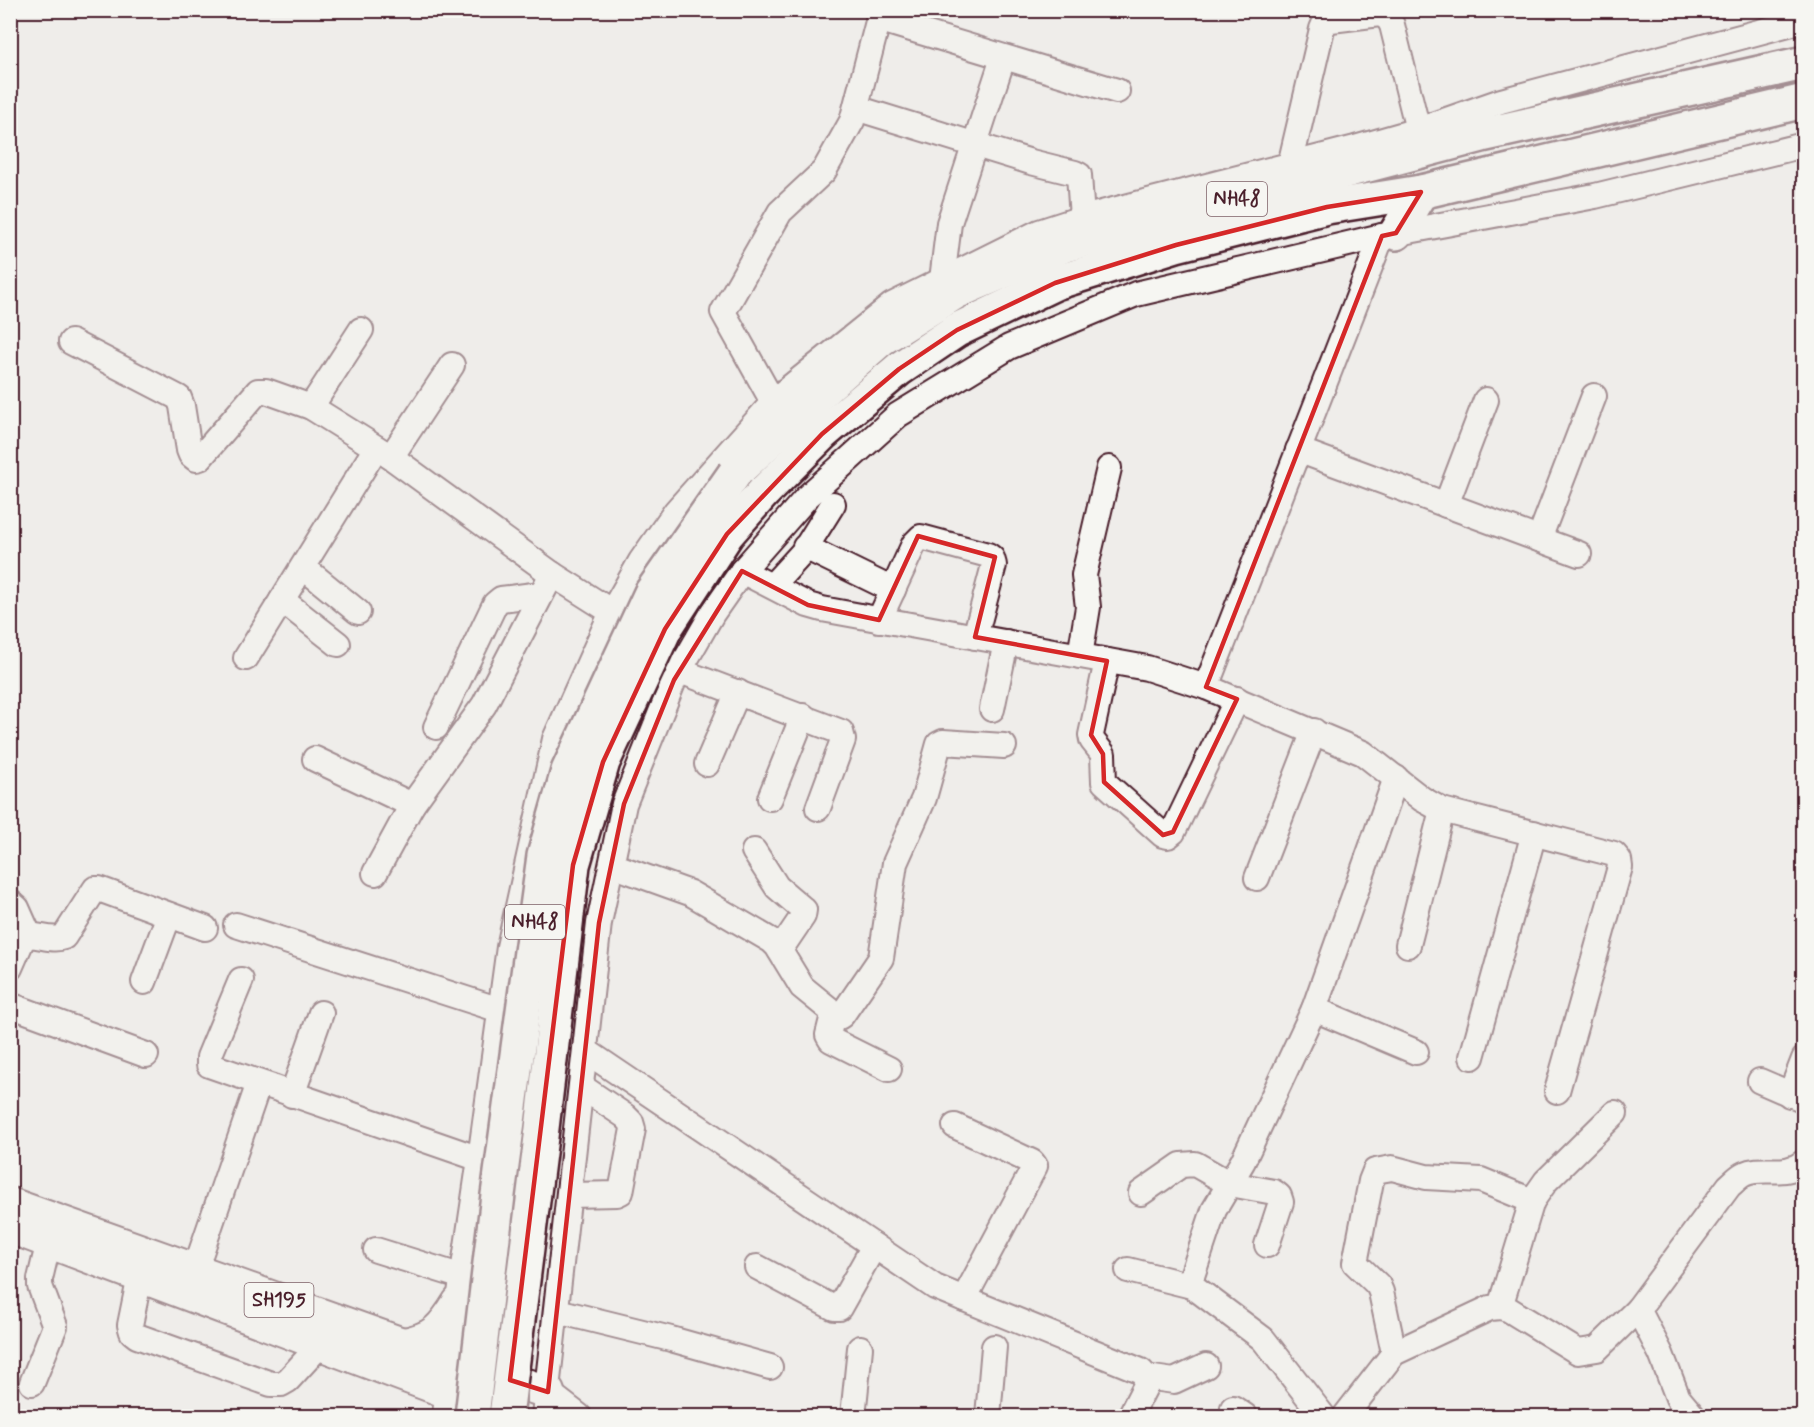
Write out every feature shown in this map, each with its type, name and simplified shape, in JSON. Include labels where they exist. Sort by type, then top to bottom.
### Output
[{"type":"highway","name":"NH48","points":[[472,1416],[525,993],[544,856],[550,834],[568,771],[651,593],[735,473],[881,339],[956,292],[1065,245],[1482,135],[1803,63]]},
{"type":"highway","name":"NH48","points":[[506,1416],[573,864],[603,762],[665,629],[727,534],[764,492],[822,434],[899,369],[957,330],[1055,283],[1176,245],[1315,210],[1421,192],[1803,101]]},
{"type":"highway","points":[[1354,148],[1386,160]]},
{"type":"highway","points":[[1389,235],[1421,192]]},
{"type":"main road","name":"SH195","points":[[10,1204],[403,1344],[447,1390],[546,1404]]},
{"type":"main road","points":[[10,1227],[513,1416]]},
{"type":"main road","points":[[403,1344],[433,1335],[445,1324],[461,1289]]},
{"type":"street","points":[[1290,165],[1322,29],[1325,22],[1331,20],[1380,14],[1388,18],[1392,25],[1418,130]]},
{"type":"street","points":[[773,402],[723,312],[780,212],[824,171],[852,122],[880,15],[1003,58],[1117,91]]},
{"type":"street","points":[[447,1390],[509,947],[555,739],[615,607],[641,561],[676,511],[773,402],[892,305],[1039,232],[1082,218],[1354,148],[1418,130],[1501,101],[1803,20]]},
{"type":"street","points":[[942,280],[950,223],[1003,58]]},
{"type":"street","points":[[856,108],[1079,176],[1082,218]]},
{"type":"street","points":[[579,1416],[546,1404],[599,923],[624,804],[674,680],[712,614],[742,571],[807,497],[898,415],[1009,347],[1136,294],[1389,235],[1595,196],[1803,145]]},
{"type":"street","points":[[1206,687],[1298,450],[1389,235]]},
{"type":"street","points":[[311,407],[361,330]]},
{"type":"street","points":[[71,342],[179,398],[189,450],[196,459],[200,458],[258,391],[266,391],[311,407],[384,453],[546,584],[615,607],[683,666],[738,692],[837,728],[843,736],[818,808]]},
{"type":"street","points":[[246,658],[303,567],[384,453],[452,365]]},
{"type":"street","points":[[1539,539],[1594,396]]},
{"type":"street","points":[[1446,505],[1486,400]]},
{"type":"street","points":[[1298,450],[1579,554]]},
{"type":"street","points":[[1080,656],[1088,607],[1083,575],[1109,468]]},
{"type":"street","points":[[772,586],[805,547],[833,504]]},
{"type":"street","points":[[879,620],[914,544],[921,537],[992,558],[993,565],[975,637]]},
{"type":"street","points":[[805,547],[893,590]]},
{"type":"street","points":[[303,567],[358,612]]},
{"type":"street","points":[[742,571],[822,609],[1147,668],[1206,687],[1363,753],[1422,799],[1442,810],[1614,854],[1619,860],[1620,867],[1557,1091]]},
{"type":"street","points":[[436,727],[495,604],[501,599],[546,584]]},
{"type":"street","points":[[375,873],[412,805],[484,705],[546,584]]},
{"type":"street","points":[[282,600],[338,644]]},
{"type":"street","points":[[992,709],[1006,642]]},
{"type":"street","points":[[1107,661],[1091,735],[1104,759],[1104,782],[1163,835],[1167,836],[1173,832],[1237,699]]},
{"type":"street","points":[[707,764],[738,692]]},
{"type":"street","points":[[770,798],[804,716]]},
{"type":"street","points":[[1257,878],[1314,732]]},
{"type":"street","points":[[612,865],[698,896],[772,941],[802,987],[833,1015],[839,1017],[881,958],[895,863],[924,798],[939,744],[943,742],[1004,746]]},
{"type":"street","points":[[315,759],[412,805]]},
{"type":"street","points":[[1192,1286],[1191,1279],[1211,1218],[1243,1161],[1314,1009],[1396,778]]},
{"type":"street","points":[[1408,945],[1442,810]]},
{"type":"street","points":[[1472,1057],[1534,833]]},
{"type":"street","points":[[754,851],[777,886],[804,910],[803,916],[780,950]]},
{"type":"street","points":[[10,968],[24,936],[59,939],[64,937],[95,889],[205,928]]},
{"type":"street","points":[[10,902],[17,908],[29,935]]},
{"type":"street","points":[[144,982],[169,915]]},
{"type":"street","points":[[236,925],[500,1010]]},
{"type":"street","points":[[241,980],[208,1057],[209,1065],[480,1159]]},
{"type":"street","points":[[10,1005],[146,1055]]},
{"type":"street","points":[[1314,1009],[1416,1052]]},
{"type":"street","points":[[292,1095],[321,1013]]},
{"type":"street","points":[[833,1015],[828,1035],[831,1040],[889,1069]]},
{"type":"street","points":[[586,1051],[935,1287],[1141,1371],[1146,1377],[1146,1385],[1130,1416]]},
{"type":"street","points":[[1760,1081],[1797,1097],[1803,1059]]},
{"type":"street","points":[[195,1270],[259,1083]]},
{"type":"street","points":[[570,1195],[621,1192],[633,1129],[631,1122],[625,1116],[582,1086]]},
{"type":"street","points":[[1500,1307],[1532,1201],[1546,1181],[1615,1113]]},
{"type":"street","points":[[955,1126],[1032,1162],[1035,1166],[964,1299]]},
{"type":"street","points":[[1345,1416],[1394,1353],[1490,1308],[1508,1309],[1578,1352],[1597,1349],[1638,1309],[1729,1186],[1742,1174],[1756,1170],[1774,1172],[1798,1167],[1803,1162]]},
{"type":"street","points":[[1141,1193],[1181,1165],[1195,1164],[1230,1184],[1274,1192],[1279,1196],[1281,1202],[1268,1245]]},
{"type":"street","points":[[1394,1353],[1382,1292],[1355,1263],[1371,1181],[1376,1171],[1380,1168],[1392,1168],[1426,1176],[1481,1180],[1532,1201]]},
{"type":"street","points":[[32,1383],[55,1326],[40,1286],[49,1241]]},
{"type":"street","points":[[757,1267],[834,1308],[839,1308],[874,1246]]},
{"type":"street","points":[[376,1250],[461,1289]]},
{"type":"street","points":[[1128,1270],[1192,1286],[1263,1339],[1323,1416]]},
{"type":"street","points":[[140,1276],[130,1324],[132,1332],[137,1336],[271,1384],[281,1384],[288,1380],[320,1345]]},
{"type":"street","points":[[1638,1309],[1661,1354],[1678,1398],[1694,1416]]},
{"type":"street","points":[[557,1311],[770,1366]]},
{"type":"street","points":[[988,1416],[994,1347]]},
{"type":"street","points":[[853,1416],[860,1348]]},
{"type":"street","points":[[1146,1377],[1174,1381],[1206,1366]]},
{"type":"highlighted area","points":[[1421,192],[1396,233],[1382,236],[1206,687],[1237,699],[1173,832],[1163,835],[1104,782],[1103,754],[1091,735],[1107,661],[975,637],[995,557],[918,536],[879,620],[808,605],[742,571],[674,680],[624,804],[599,923],[548,1392],[510,1380],[573,865],[603,762],[665,629],[727,534],[822,434],[899,369],[957,330],[1055,283],[1176,245],[1327,207]]}]
